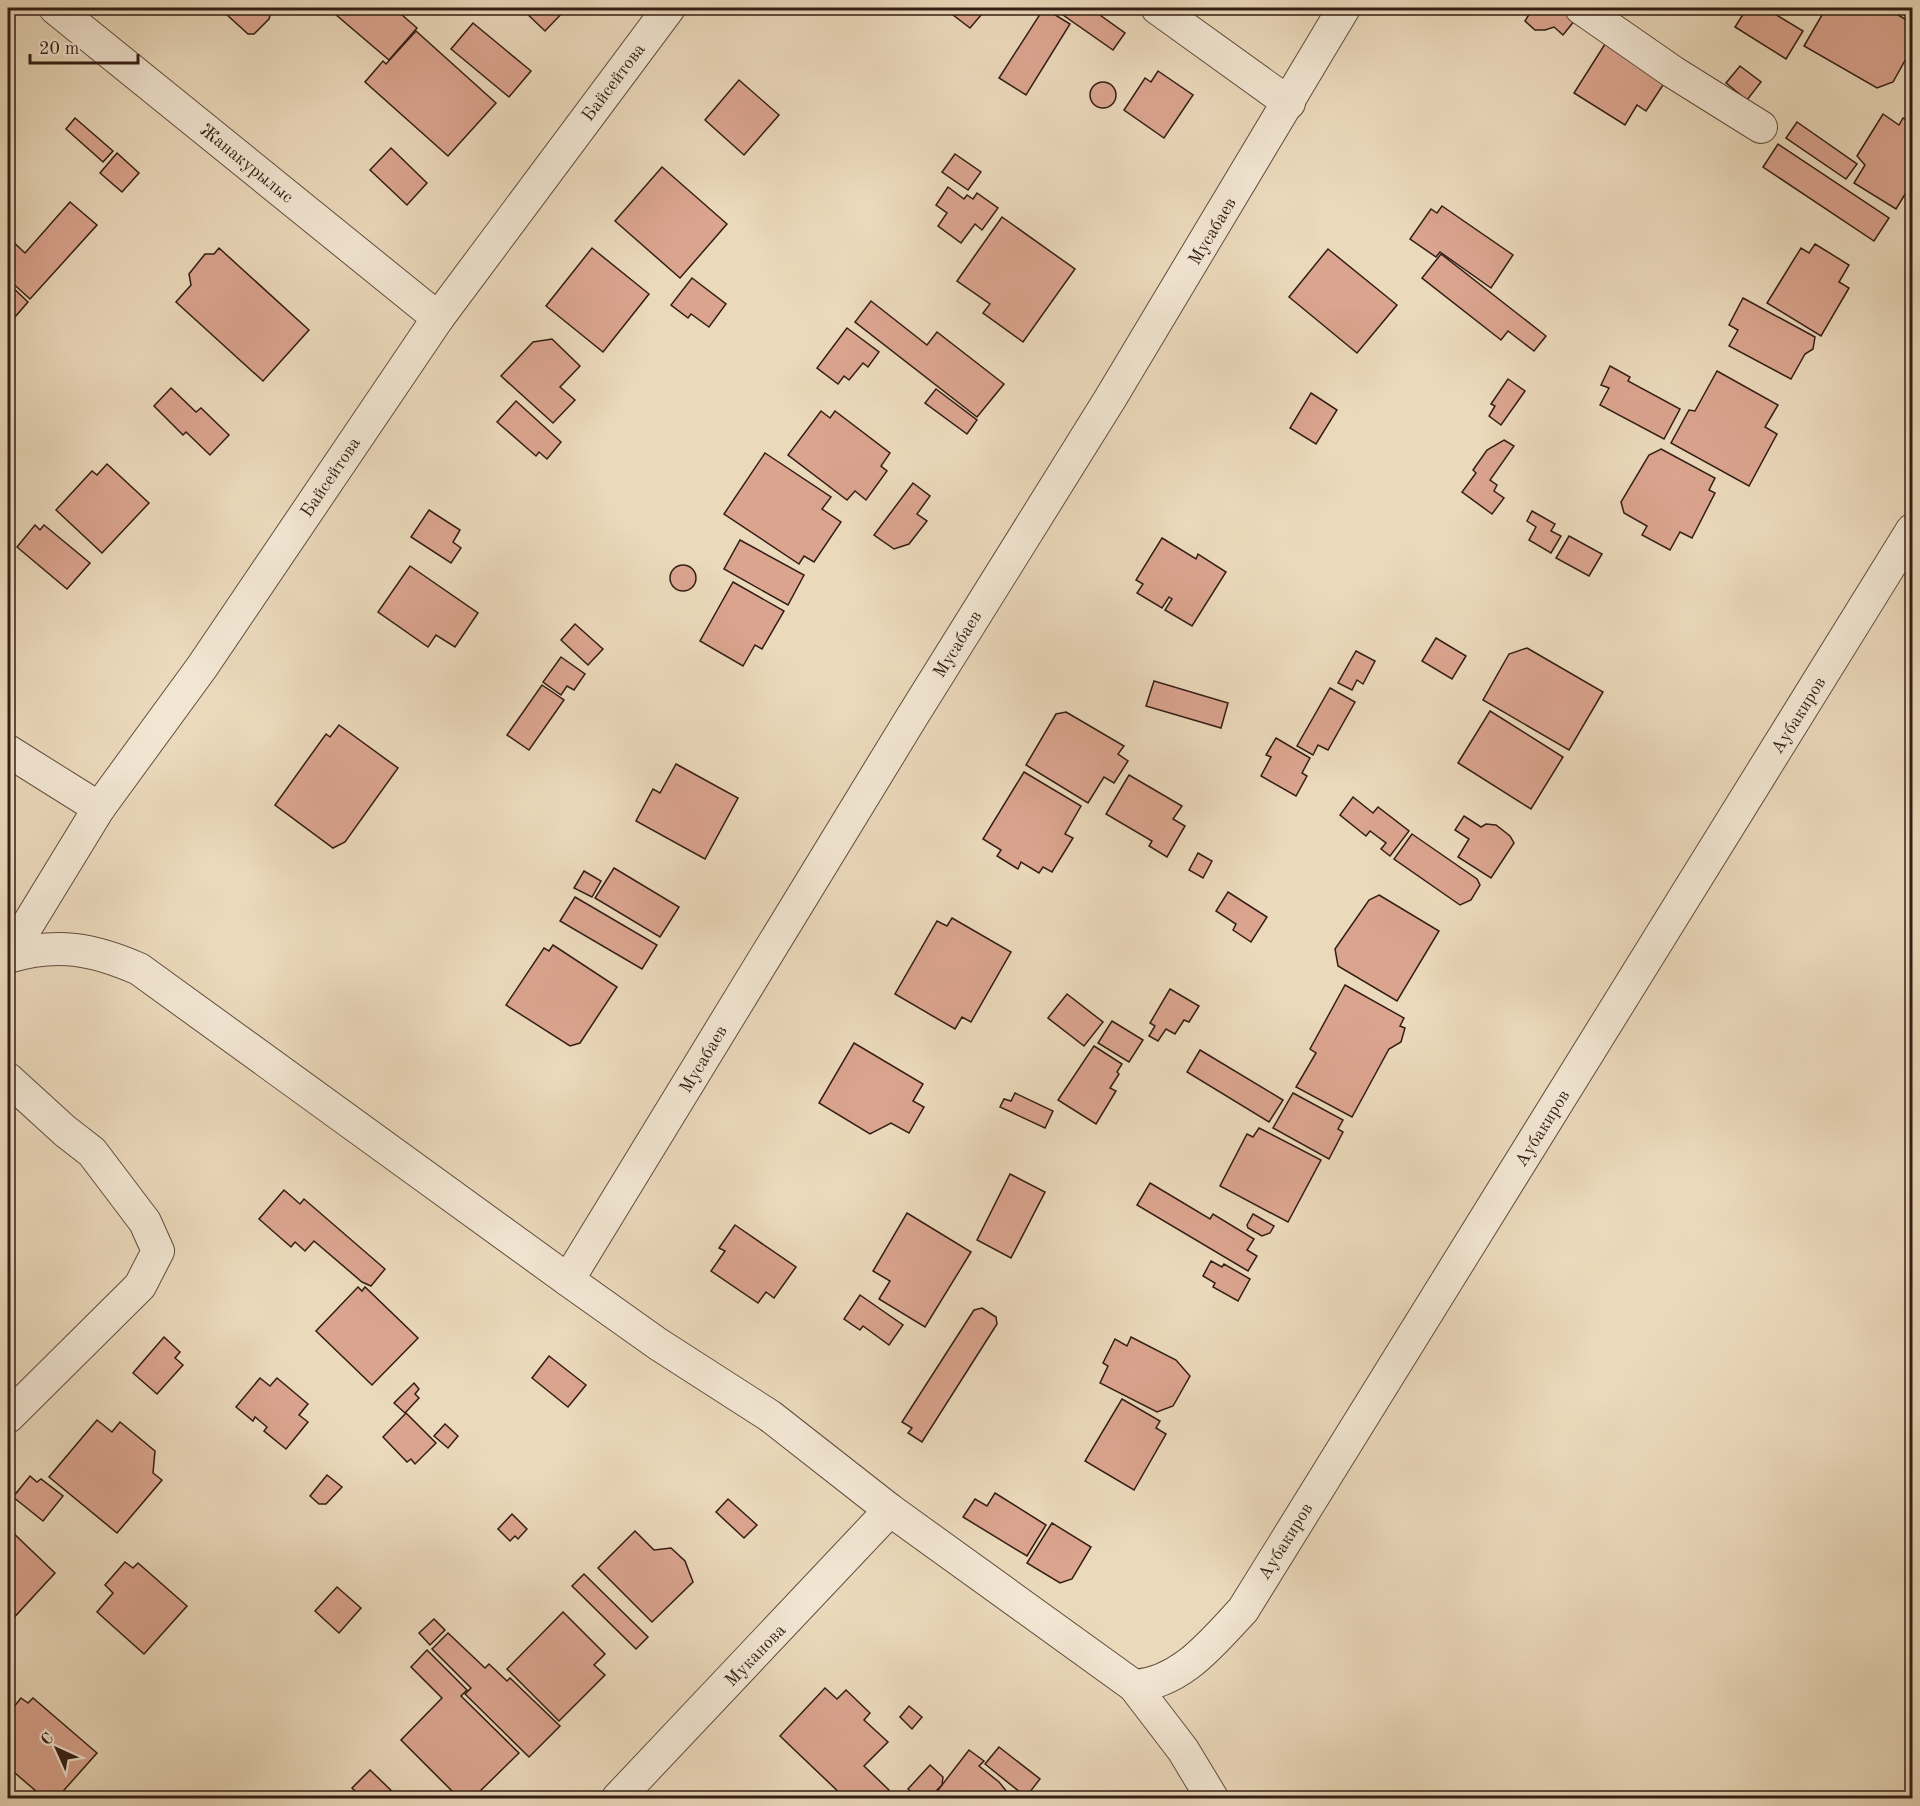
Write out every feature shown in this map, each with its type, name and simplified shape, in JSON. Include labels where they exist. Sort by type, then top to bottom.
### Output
[{"type":"street","name":"Жанакурылыс","points":[[55,8],[438,318]]},
{"type":"street","name":"Байсейтова","points":[[8,957],[99,807],[202,667],[438,318],[669,8]]},
{"type":"street","points":[[1157,8],[1289,103]]},
{"type":"street","name":"Мусабаев","points":[[568,1280],[1289,103],[1344,8]]},
{"type":"street","points":[[1581,8],[1673,72],[1761,126]]},
{"type":"street","name":"Аубакиров","points":[[1134,1686],[1155,1685],[1182,1669],[1209,1646],[1243,1610],[1912,530]]},
{"type":"street","points":[[8,751],[99,807]]},
{"type":"street","points":[[8,957],[28,951],[69,949],[105,954],[139,969],[658,1344],[770,1416],[890,1510],[1134,1686],[1184,1750],[1212,1798]]},
{"type":"street","points":[[8,1079],[65,1131],[93,1152],[145,1222],[158,1251],[140,1286],[8,1418]]},
{"type":"street","name":"Муканова","points":[[618,1798],[890,1510]]},
{"type":"building","points":[[232,8],[265,8],[271,12],[269,19],[254,34],[248,34],[226,14]]},
{"type":"building","points":[[328,8],[394,8],[417,28],[389,60]]},
{"type":"building","points":[[521,8],[567,8],[545,31]]},
{"type":"building","points":[[944,8],[987,8],[970,28]]},
{"type":"building","points":[[1044,8],[1070,24],[1026,95],[999,78]]},
{"type":"building","points":[[1053,8],[1090,8],[1125,33],[1113,50]]},
{"type":"building","points":[[1529,8],[1560,8],[1575,20],[1563,35],[1554,27],[1535,30],[1525,21],[1531,11]]},
{"type":"building","points":[[1747,8],[1765,8],[1803,31],[1786,59],[1735,27]]},
{"type":"building","points":[[1826,8],[1886,8],[1912,23],[1912,48],[1893,82],[1877,88],[1804,46]]},
{"type":"building","points":[[473,23],[531,71],[509,97],[451,49]]},
{"type":"building","points":[[416,31],[496,103],[448,156],[365,82],[383,61],[386,64]]},
{"type":"building","points":[[1605,44],[1665,82],[1646,111],[1637,105],[1625,125],[1574,93]]},
{"type":"building","points":[[1740,66],[1761,82],[1747,100],[1726,83]]},
{"type":"building","points":[[1158,71],[1193,95],[1164,138],[1124,110],[1145,78],[1151,82]]},
{"type":"building","points":[[739,80],[779,115],[744,155],[705,120]]},
{"type":"building","points":[[1103,82],[1112,86],[1116,95],[1112,104],[1103,108],[1094,104],[1090,95],[1094,86]]},
{"type":"building","points":[[1883,114],[1899,125],[1903,118],[1912,124],[1912,183],[1896,209],[1854,183],[1865,165],[1857,156]]},
{"type":"building","points":[[75,118],[113,151],[103,162],[66,129]]},
{"type":"building","points":[[1797,122],[1857,164],[1846,179],[1786,138]]},
{"type":"building","points":[[1778,144],[1889,218],[1874,241],[1763,167]]},
{"type":"building","points":[[391,148],[427,183],[407,205],[370,170]]},
{"type":"building","points":[[117,153],[139,173],[122,192],[100,173]]},
{"type":"building","points":[[955,154],[981,172],[968,190],[942,172]]},
{"type":"building","points":[[662,167],[727,224],[680,278],[615,221]]},
{"type":"building","points":[[948,187],[964,199],[967,195],[973,199],[977,193],[998,208],[982,230],[975,224],[961,243],[938,226],[947,213],[936,205]]},
{"type":"building","points":[[70,202],[97,225],[30,299],[8,279],[8,237],[25,253]]},
{"type":"building","points":[[1442,206],[1513,255],[1491,288],[1440,252],[1436,257],[1410,239],[1431,209],[1437,213]]},
{"type":"building","points":[[1002,217],[1075,269],[1023,342],[983,313],[990,304],[957,281]]},
{"type":"building","points":[[1815,244],[1849,265],[1839,282],[1849,288],[1821,336],[1767,303],[1801,248],[1809,253]]},
{"type":"building","points":[[219,248],[309,330],[263,381],[176,302],[191,285],[189,274],[205,254],[214,254]]},
{"type":"building","points":[[592,248],[649,294],[603,352],[546,306]]},
{"type":"building","points":[[1328,249],[1397,305],[1357,353],[1289,297]]},
{"type":"building","points":[[1441,254],[1546,336],[1534,351],[1508,331],[1501,340],[1422,278]]},
{"type":"building","points":[[692,278],[726,304],[709,327],[691,314],[688,318],[671,305]]},
{"type":"building","points":[[8,283],[28,302],[8,325]]},
{"type":"building","points":[[1743,298],[1815,337],[1813,349],[1805,354],[1791,379],[1729,346],[1738,330],[1729,325]]},
{"type":"building","points":[[871,301],[927,345],[937,332],[1004,384],[977,417],[855,322]]},
{"type":"building","points":[[847,328],[879,352],[868,367],[863,363],[849,380],[844,376],[838,384],[817,368]]},
{"type":"building","points":[[552,339],[580,366],[560,387],[575,400],[553,423],[501,376],[533,342]]},
{"type":"building","points":[[1610,366],[1630,377],[1628,381],[1680,409],[1664,439],[1600,405],[1609,388],[1601,385]]},
{"type":"building","points":[[1717,371],[1778,405],[1765,427],[1777,434],[1749,486],[1671,443],[1689,410],[1695,411]]},
{"type":"building","points":[[1508,379],[1525,391],[1501,425],[1489,416],[1495,406],[1491,404]]},
{"type":"building","points":[[171,388],[196,412],[201,408],[229,435],[210,455],[186,432],[183,435],[154,406]]},
{"type":"building","points":[[936,389],[977,420],[967,434],[925,403]]},
{"type":"building","points":[[1311,393],[1337,410],[1316,444],[1290,428]]},
{"type":"building","points":[[516,401],[561,442],[547,459],[539,452],[536,456],[497,422]]},
{"type":"building","points":[[821,411],[830,418],[835,411],[890,453],[881,466],[887,471],[866,500],[855,491],[847,500],[788,455]]},
{"type":"building","points":[[1504,440],[1514,446],[1490,480],[1497,485],[1494,491],[1504,498],[1492,514],[1462,492],[1476,473],[1473,470],[1487,450]]},
{"type":"building","points":[[1661,449],[1715,478],[1709,490],[1715,493],[1692,538],[1680,532],[1670,550],[1642,535],[1647,526],[1624,513],[1621,502],[1649,455]]},
{"type":"building","points":[[765,453],[831,497],[822,509],[841,522],[814,562],[804,556],[799,564],[724,514]]},
{"type":"building","points":[[107,464],[149,503],[102,553],[56,510],[92,471],[97,475]]},
{"type":"building","points":[[913,483],[930,496],[917,514],[927,521],[909,544],[894,549],[874,535]]},
{"type":"building","points":[[429,510],[460,530],[453,542],[461,548],[451,563],[411,537]]},
{"type":"building","points":[[1532,511],[1555,524],[1551,531],[1561,536],[1551,553],[1529,540],[1536,527],[1527,521]]},
{"type":"building","points":[[35,525],[40,530],[44,525],[90,563],[67,589],[17,547]]},
{"type":"building","points":[[1569,536],[1602,554],[1589,576],[1556,558]]},
{"type":"building","points":[[1162,538],[1196,559],[1198,554],[1226,572],[1192,626],[1165,610],[1172,599],[1169,597],[1162,608],[1137,593],[1143,584],[1136,580]]},
{"type":"building","points":[[740,540],[804,575],[788,605],[724,569]]},
{"type":"building","points":[[683,565],[692,569],[696,578],[692,587],[683,591],[674,587],[670,578],[674,569]]},
{"type":"building","points":[[410,566],[478,613],[455,647],[436,635],[428,647],[378,612]]},
{"type":"building","points":[[733,582],[784,611],[762,649],[755,645],[743,666],[700,641]]},
{"type":"building","points":[[575,624],[603,649],[588,665],[561,640]]},
{"type":"building","points":[[1436,638],[1466,656],[1452,679],[1422,661]]},
{"type":"building","points":[[1527,648],[1603,692],[1569,750],[1483,700],[1509,654]]},
{"type":"building","points":[[1356,651],[1375,661],[1363,684],[1357,680],[1352,690],[1338,683]]},
{"type":"building","points":[[561,657],[585,674],[574,690],[567,686],[561,695],[543,682]]},
{"type":"building","points":[[1154,681],[1228,703],[1221,728],[1146,706]]},
{"type":"building","points":[[542,685],[564,700],[529,750],[507,735]]},
{"type":"building","points":[[1330,688],[1355,702],[1328,750],[1318,745],[1313,755],[1297,746]]},
{"type":"building","points":[[1490,711],[1563,757],[1531,809],[1458,763]]},
{"type":"building","points":[[1066,712],[1124,746],[1118,754],[1128,761],[1114,783],[1104,777],[1088,803],[1026,765],[1056,714]]},
{"type":"building","points":[[339,725],[398,768],[345,842],[333,848],[275,805],[326,734],[330,737]]},
{"type":"building","points":[[1276,738],[1310,758],[1302,773],[1307,776],[1296,796],[1261,776],[1271,757],[1266,755]]},
{"type":"building","points":[[676,764],[738,798],[705,859],[636,821],[653,789],[660,793]]},
{"type":"building","points":[[1024,772],[1081,806],[1065,834],[1073,838],[1052,872],[1043,867],[1039,873],[1021,862],[1018,869],[997,856],[1001,850],[983,839]]},
{"type":"building","points":[[1129,775],[1182,806],[1173,819],[1185,826],[1167,857],[1149,846],[1152,841],[1106,814]]},
{"type":"building","points":[[1353,797],[1373,813],[1378,807],[1409,831],[1390,856],[1381,849],[1386,843],[1370,831],[1366,836],[1340,815]]},
{"type":"building","points":[[1464,816],[1481,827],[1486,824],[1496,825],[1510,836],[1514,843],[1491,878],[1458,857],[1469,839],[1455,830]]},
{"type":"building","points":[[1412,834],[1477,879],[1480,885],[1471,900],[1460,905],[1394,859]]},
{"type":"building","points":[[1198,853],[1212,861],[1203,878],[1189,870]]},
{"type":"building","points":[[614,868],[679,907],[660,937],[595,898]]},
{"type":"building","points":[[584,871],[601,881],[592,897],[574,888]]},
{"type":"building","points":[[1228,892],[1267,917],[1251,942],[1233,930],[1236,924],[1216,911]]},
{"type":"building","points":[[1379,895],[1439,931],[1397,1001],[1338,966],[1335,949],[1369,900]]},
{"type":"building","points":[[575,897],[657,945],[642,969],[560,921]]},
{"type":"building","points":[[952,918],[1011,952],[971,1022],[962,1017],[955,1029],[895,994],[937,921],[947,926]]},
{"type":"building","points":[[553,945],[617,987],[580,1043],[570,1046],[506,1005],[544,948],[549,951]]},
{"type":"building","points":[[1345,985],[1404,1018],[1400,1026],[1405,1028],[1401,1042],[1389,1049],[1352,1117],[1296,1087],[1316,1053],[1310,1049]]},
{"type":"building","points":[[1170,989],[1199,1006],[1189,1022],[1184,1020],[1175,1034],[1166,1029],[1158,1041],[1149,1036],[1155,1026],[1150,1023]]},
{"type":"building","points":[[1067,994],[1103,1022],[1084,1046],[1048,1018]]},
{"type":"building","points":[[1112,1021],[1143,1040],[1129,1062],[1098,1043]]},
{"type":"building","points":[[854,1043],[923,1084],[913,1101],[924,1107],[909,1133],[891,1123],[870,1134],[819,1103]]},
{"type":"building","points":[[1094,1046],[1122,1064],[1110,1088],[1116,1091],[1096,1124],[1058,1100]]},
{"type":"building","points":[[1200,1050],[1283,1100],[1269,1122],[1187,1072]]},
{"type":"building","points":[[1015,1093],[1053,1111],[1045,1128],[1000,1107],[1004,1099],[1011,1101]]},
{"type":"building","points":[[1293,1093],[1343,1120],[1338,1129],[1343,1132],[1329,1159],[1273,1128]]},
{"type":"building","points":[[1259,1128],[1321,1160],[1288,1222],[1220,1186],[1247,1134],[1253,1137]]},
{"type":"building","points":[[1010,1174],[1045,1192],[1011,1258],[977,1240]]},
{"type":"building","points":[[1150,1183],[1210,1219],[1213,1214],[1254,1239],[1247,1250],[1257,1256],[1248,1271],[1137,1205]]},
{"type":"building","points":[[284,1190],[300,1204],[304,1199],[385,1269],[371,1286],[362,1282],[314,1241],[305,1251],[295,1242],[291,1247],[259,1219]]},
{"type":"building","points":[[907,1213],[971,1252],[925,1327],[879,1299],[890,1281],[873,1271]]},
{"type":"building","points":[[1253,1214],[1274,1226],[1270,1233],[1262,1236],[1248,1228],[1247,1225]]},
{"type":"building","points":[[735,1225],[796,1267],[774,1298],[766,1292],[758,1303],[711,1271],[725,1251],[719,1248]]},
{"type":"building","points":[[1211,1261],[1222,1267],[1224,1264],[1250,1279],[1238,1301],[1213,1287],[1215,1283],[1203,1276]]},
{"type":"building","points":[[358,1287],[362,1291],[365,1287],[418,1338],[372,1385],[316,1331]]},
{"type":"building","points":[[860,1295],[903,1325],[889,1345],[863,1326],[860,1330],[844,1319]]},
{"type":"building","points":[[982,1308],[996,1317],[997,1324],[922,1442],[908,1433],[912,1428],[902,1422],[974,1310]]},
{"type":"building","points":[[164,1337],[180,1352],[175,1358],[183,1365],[157,1394],[133,1373]]},
{"type":"building","points":[[1131,1337],[1176,1360],[1190,1376],[1173,1406],[1157,1412],[1100,1383],[1108,1366],[1103,1363],[1115,1339],[1127,1346]]},
{"type":"building","points":[[549,1356],[586,1385],[568,1407],[532,1378]]},
{"type":"building","points":[[260,1378],[270,1386],[277,1378],[308,1404],[299,1415],[308,1422],[286,1449],[264,1431],[267,1427],[255,1417],[253,1421],[236,1407]]},
{"type":"building","points":[[414,1383],[419,1389],[415,1394],[419,1398],[405,1413],[394,1403]]},
{"type":"building","points":[[1122,1399],[1160,1421],[1156,1428],[1166,1434],[1134,1490],[1085,1461]]},
{"type":"building","points":[[406,1413],[436,1443],[415,1464],[411,1459],[407,1462],[383,1437]]},
{"type":"building","points":[[97,1420],[112,1432],[120,1422],[155,1451],[153,1473],[162,1480],[117,1533],[49,1477]]},
{"type":"building","points":[[445,1424],[458,1436],[448,1448],[434,1436]]},
{"type":"building","points":[[327,1475],[342,1487],[326,1504],[319,1504],[310,1496]]},
{"type":"building","points":[[30,1476],[37,1482],[41,1479],[63,1496],[43,1521],[13,1497]]},
{"type":"building","points":[[995,1493],[1046,1525],[1027,1556],[963,1517],[975,1499],[987,1506]]},
{"type":"building","points":[[728,1499],[757,1525],[744,1538],[716,1512]]},
{"type":"building","points":[[512,1514],[527,1529],[518,1539],[515,1536],[510,1541],[498,1529]]},
{"type":"building","points":[[1052,1523],[1091,1547],[1072,1579],[1060,1583],[1027,1563]]},
{"type":"building","points":[[8,1528],[55,1573],[8,1624]]},
{"type":"building","points":[[635,1531],[654,1550],[671,1548],[685,1561],[693,1582],[652,1622],[598,1568]]},
{"type":"building","points":[[125,1562],[133,1568],[138,1563],[187,1606],[144,1654],[97,1612],[113,1593],[105,1585]]},
{"type":"building","points":[[584,1574],[648,1637],[636,1649],[572,1586]]},
{"type":"building","points":[[337,1587],[361,1608],[339,1633],[315,1611]]},
{"type":"building","points":[[563,1612],[605,1654],[594,1665],[605,1675],[559,1721],[507,1669]]},
{"type":"building","points":[[434,1619],[445,1630],[430,1645],[419,1633]]},
{"type":"building","points":[[448,1633],[485,1668],[489,1664],[507,1681],[510,1678],[560,1726],[529,1757],[465,1694],[471,1688],[432,1649]]},
{"type":"building","points":[[427,1650],[467,1690],[461,1696],[519,1753],[473,1798],[459,1798],[401,1740],[442,1698],[411,1667]]},
{"type":"building","points":[[825,1688],[837,1699],[846,1690],[870,1713],[864,1720],[888,1742],[864,1766],[889,1790],[881,1798],[845,1798],[780,1736]]},
{"type":"building","points":[[21,1698],[28,1703],[33,1698],[97,1753],[57,1798],[44,1798],[8,1767],[8,1714]]},
{"type":"building","points":[[909,1706],[922,1717],[912,1729],[900,1717]]},
{"type":"building","points":[[999,1747],[1040,1779],[1026,1797],[985,1764]]},
{"type":"building","points":[[969,1750],[984,1761],[979,1766],[999,1782],[1012,1798],[932,1798]]},
{"type":"building","points":[[930,1765],[943,1777],[942,1785],[929,1798],[919,1798],[908,1789]]},
{"type":"building","points":[[370,1770],[399,1798],[362,1798],[352,1788]]}]
